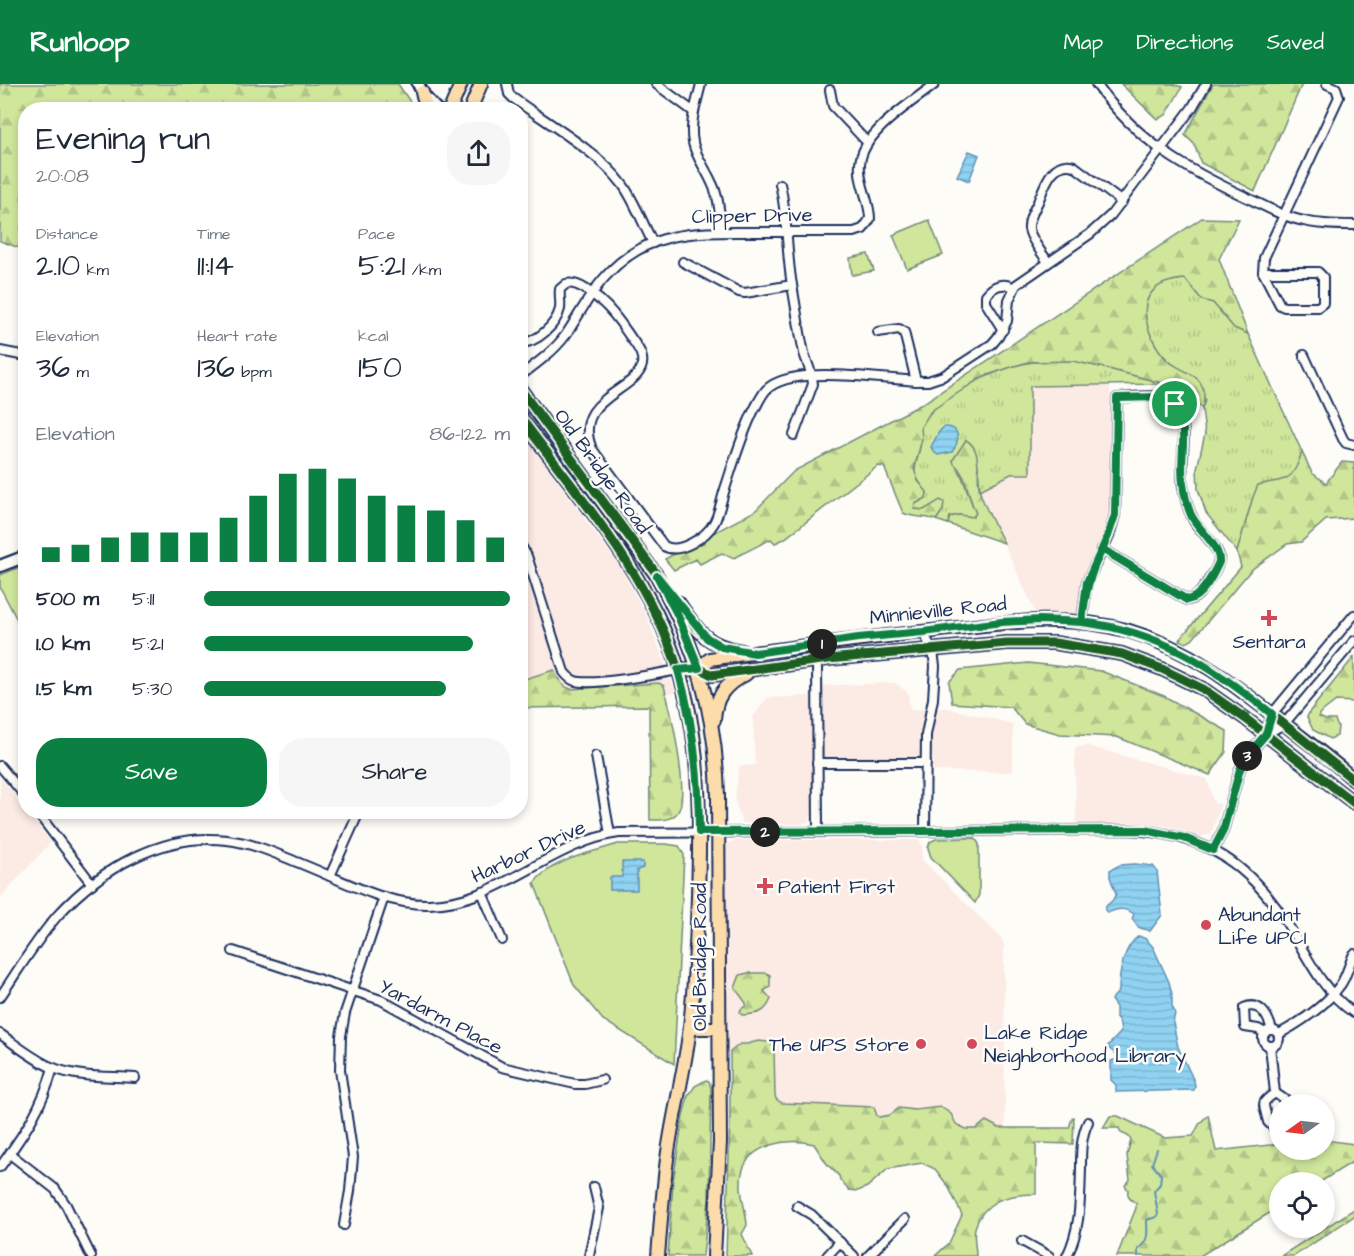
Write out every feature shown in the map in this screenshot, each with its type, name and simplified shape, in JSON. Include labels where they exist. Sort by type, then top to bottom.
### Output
[{"type":"main road","points":[[453,102],[461,84]]},
{"type":"main road","points":[[474,102],[482,84]]},
{"type":"main road","name":"Old Bridge Road","points":[[528,400],[657,576],[678,616],[699,668],[713,732],[717,774],[719,1028],[719,1179],[714,1256]]},
{"type":"main road","name":"Old Bridge Road","points":[[528,427],[603,525],[658,617],[678,670],[694,737],[699,789],[699,832],[690,1028],[668,1154],[658,1256]]},
{"type":"main road","points":[[657,576],[707,638],[722,647],[755,653]]},
{"type":"main road","name":"Minnieville Road","points":[[699,668],[710,659],[858,638],[1030,620],[1082,622],[1130,631],[1180,651],[1223,676],[1354,780]]},
{"type":"main road","name":"Minnieville Road","points":[[678,670],[699,668],[712,675],[880,654],[1032,642],[1078,646],[1122,654],[1162,669],[1203,689],[1354,802]]},
{"type":"main road","points":[[713,732],[716,706],[723,689],[730,682],[755,670]]},
{"type":"main road","points":[[690,1028],[719,1028]]},
{"type":"street","points":[[507,84],[509,94],[519,102]]},
{"type":"street","points":[[656,84],[694,112]]},
{"type":"street","points":[[701,84],[691,126],[692,146],[715,190],[720,210],[720,232]]},
{"type":"street","points":[[830,90],[833,106],[867,142],[874,133],[935,84]]},
{"type":"street","points":[[1096,84],[1136,130],[1160,150],[1208,180],[1284,215],[1322,224],[1354,225]]},
{"type":"street","points":[[528,342],[538,338],[554,320],[560,309],[559,294],[563,286],[575,284],[591,294],[614,314],[639,349],[643,360],[642,366],[637,375],[602,402],[589,418],[587,427],[589,442],[620,489],[664,546],[669,549],[680,549],[704,534],[714,522],[744,434],[767,388],[774,384],[812,375],[928,381],[943,376],[992,344],[1003,330],[1014,288],[1020,280],[1098,228],[1122,202],[1192,108],[1206,84]]},
{"type":"street","points":[[1263,272],[1318,272],[1323,278],[1323,303],[1318,307],[1280,305],[1276,302],[1263,272],[1262,261],[1339,97],[1336,88],[1327,84]]},
{"type":"street","points":[[420,88],[431,102]]},
{"type":"street","points":[[528,109],[599,159],[613,173],[628,194],[653,243]]},
{"type":"street","name":"Clipper Drive","points":[[528,370],[543,359],[559,342],[591,294],[620,262],[653,243],[693,232],[854,232],[863,229],[870,219],[861,180],[860,163],[867,142]]},
{"type":"street","points":[[1048,262],[1030,233],[1029,223],[1048,178],[1058,168],[1065,164],[1074,166],[1122,202]]},
{"type":"street","points":[[780,184],[787,215],[787,255],[792,285],[805,353],[812,375],[812,389],[794,435]]},
{"type":"street","points":[[683,262],[739,292],[792,285]]},
{"type":"street","points":[[1003,330],[986,303],[986,295],[999,285],[1006,284],[1014,288]]},
{"type":"street","points":[[878,332],[899,329],[904,332],[916,381]]},
{"type":"street","points":[[0,351],[18,354]]},
{"type":"street","points":[[1304,355],[1341,436],[1346,443],[1354,445]]},
{"type":"street","points":[[1082,622],[1087,582],[1115,515],[1117,398],[1161,397],[1170,401],[1178,409],[1182,421],[1182,482],[1187,503],[1195,522],[1217,550],[1219,558],[1217,566],[1200,593],[1187,600],[1102,549]]},
{"type":"street","points":[[0,566],[18,559]]},
{"type":"street","points":[[528,559],[567,677],[577,682],[587,682],[678,670]]},
{"type":"street","points":[[1266,734],[1272,714],[1354,615]]},
{"type":"street","points":[[923,632],[933,651],[935,683],[927,728],[926,831]]},
{"type":"street","points":[[1213,850],[1223,831],[1244,761],[1266,734],[1284,724],[1354,641]]},
{"type":"street","points":[[817,661],[818,831]]},
{"type":"street","points":[[596,756],[610,834]]},
{"type":"street","points":[[817,763],[926,764]]},
{"type":"street","points":[[0,766],[18,786]]},
{"type":"street","points":[[42,819],[93,884]]},
{"type":"street","points":[[330,876],[356,819]]},
{"type":"street","name":"Harbor Drive","points":[[0,997],[46,930],[70,904],[113,869],[148,851],[177,842],[210,838],[243,842],[384,897],[413,904],[432,904],[466,898],[482,892],[516,877],[573,845],[610,834],[1145,830],[1184,838],[1213,850],[1245,872],[1267,895],[1332,994],[1354,1013]]},
{"type":"street","points":[[482,892],[502,940]]},
{"type":"street","points":[[344,1225],[353,1157],[339,1053],[344,1020],[384,897]]},
{"type":"street","name":"Yardarm Place","points":[[233,951],[353,990],[400,1009],[502,1067],[574,1083],[585,1084],[602,1080]]},
{"type":"street","points":[[1275,1093],[1270,1046],[1264,1041],[1272,1032],[1310,1014],[1332,994],[1346,976],[1354,954]]},
{"type":"street","points":[[1270,1046],[1277,1044],[1280,1039],[1272,1032]]},
{"type":"street","points":[[0,1034],[53,1068],[81,1075],[135,1078]]},
{"type":"street","points":[[0,1167],[26,1132],[40,1106],[53,1068]]},
{"type":"street","points":[[1269,1096],[1264,1102],[1269,1121]]},
{"type":"street","points":[[1067,1256],[1077,1229],[1080,1211],[1082,1140],[1089,1122]]},
{"type":"street","points":[[10,1154],[55,1189],[66,1205],[91,1256]]},
{"type":"street","points":[[589,1256],[599,1208],[594,1186]]},
{"type":"street","points":[[797,1206],[812,1215],[854,1256]]},
{"type":"street","points":[[868,1256],[905,1219]]},
{"type":"street","points":[[1022,1241],[1049,1256]]},
{"type":"street","points":[[826,1256],[840,1242]]},
{"type":"shaded area","points":[[1030,386],[1110,386],[1110,511],[1106,529],[1085,575],[1078,618],[1037,616],[980,491],[1012,474],[1030,474]]},
{"type":"shaded area","points":[[528,441],[620,567],[647,617],[676,693],[554,698],[528,687]]},
{"type":"shaded area","points":[[895,683],[908,693],[910,710],[947,708],[1013,724],[1013,772],[933,771],[933,757],[813,758],[812,814],[809,821],[800,824],[742,823],[735,801],[739,766],[755,765],[753,717],[767,698],[810,696],[811,686]]},
{"type":"shaded area","points":[[1088,746],[1207,779],[1214,803],[1221,804],[1211,834],[1200,837],[1180,829],[1163,826],[1076,824],[1075,747]]},
{"type":"shaded area","points":[[0,777],[18,800],[18,819],[33,819],[51,842],[0,898]]},
{"type":"shaded area","points":[[735,840],[919,840],[922,845],[922,860],[1001,938],[1004,944],[1005,1139],[729,1135],[730,1053],[725,1052],[724,852],[726,845]]},
{"type":"green space","points":[[0,84],[398,84],[410,102],[18,102],[18,247],[0,241]]},
{"type":"green space","points":[[1121,84],[1173,84],[1182,87],[1166,115],[1157,119]]},
{"type":"green space","points":[[1213,84],[1302,84],[1255,191],[1201,163],[1194,144],[1185,135]]},
{"type":"green space","points":[[1202,218],[1239,219],[1219,259],[1248,334],[1234,328],[1213,303],[1202,300],[1185,279],[1159,286],[1147,299],[1145,308],[1151,336],[1161,353],[1170,362],[1200,382],[1204,396],[1202,409],[1183,386],[1166,384],[1073,361],[1028,362],[982,377],[931,411],[921,427],[922,439],[914,469],[918,481],[927,492],[926,498],[915,504],[914,509],[924,510],[940,500],[944,502],[943,510],[936,520],[903,513],[884,467],[878,466],[784,539],[775,543],[771,539],[734,558],[722,553],[700,564],[696,559],[674,570],[665,559],[755,511],[794,471],[922,404]]},
{"type":"green space","points":[[929,220],[943,255],[907,269],[893,235]]},
{"type":"green space","points":[[868,254],[874,271],[852,275],[850,258]]},
{"type":"green space","points":[[1186,279],[1202,300],[1213,302],[1234,328],[1248,334],[1302,452],[1296,470],[1290,477],[1253,497],[1237,552],[1206,513],[1198,489],[1197,468],[1205,434],[1202,409],[1205,400],[1197,378],[1182,371],[1163,355],[1152,338],[1146,319],[1147,301],[1154,289],[1167,282]]},
{"type":"green space","points":[[1073,361],[1166,384],[1030,386],[1030,474],[1011,474],[980,490],[978,466],[966,440],[953,460],[976,513],[973,517],[959,515],[950,517],[948,524],[936,520],[943,510],[931,506],[924,510],[914,509],[915,504],[926,498],[927,493],[915,471],[921,427],[940,404],[968,385],[1014,366],[1038,362]]},
{"type":"green space","points":[[966,440],[972,444],[977,456],[982,498],[1004,543],[948,524],[950,517],[959,515],[973,517],[976,513],[962,473],[953,460]]},
{"type":"green space","points":[[1302,452],[1312,473],[1326,483],[1342,462],[1354,463],[1354,518],[1326,520],[1301,542],[1287,544],[1251,570],[1192,640],[1186,643],[1179,640],[1241,567],[1237,552],[1258,485],[1288,478],[1295,469]]},
{"type":"green space","points":[[18,568],[18,622],[0,587],[0,575]]},
{"type":"green space","points":[[1354,657],[1354,702],[1336,701],[1319,714],[1319,717],[1326,720],[1335,720],[1338,727],[1337,736],[1330,739],[1313,730],[1307,717]]},
{"type":"green space","points":[[1028,663],[1101,671],[1164,696],[1227,731],[1226,752],[1210,775],[1117,737],[1060,734],[1025,724],[1011,707],[952,703],[949,682],[960,670]]},
{"type":"green space","points":[[554,670],[562,684],[571,689],[659,683],[664,686],[681,772],[681,804],[677,813],[665,820],[650,820],[649,706],[528,708],[528,678]]},
{"type":"green space","points":[[975,838],[979,844],[979,895],[975,903],[931,857],[928,848],[930,842],[936,839]]},
{"type":"green space","points":[[618,844],[679,846],[684,855],[674,1064],[603,1020],[574,985],[534,883],[561,862]]},
{"type":"green space","points":[[748,973],[770,975],[770,987],[764,991],[771,999],[766,1008],[760,1012],[742,1015],[741,1009],[746,1006],[746,1003],[735,988],[740,975]]},
{"type":"green space","points":[[768,1042],[774,1047],[775,1095],[776,1099],[782,1103],[874,1107],[877,1116],[880,1117],[890,1115],[899,1108],[915,1110],[941,1107],[951,1114],[956,1124],[966,1129],[976,1129],[986,1121],[999,1128],[1069,1128],[1074,1117],[1073,1144],[1036,1143],[1036,1194],[1008,1197],[991,1204],[985,1210],[975,1228],[976,1256],[935,1256],[949,1243],[962,1215],[948,1186],[935,1169],[922,1163],[888,1169],[867,1187],[858,1191],[849,1190],[814,1144],[793,1142],[771,1145],[753,1155],[746,1163],[742,1173],[742,1193],[747,1225],[742,1234],[752,1256],[726,1256],[730,1052],[740,1044]]},
{"type":"green space","points":[[706,1080],[709,1081],[711,1088],[709,1199],[703,1256],[668,1256],[673,1182],[683,1116],[688,1096],[695,1086]]},
{"type":"green space","points":[[1208,1115],[1216,1151],[1269,1145],[1269,1160],[1335,1160],[1335,1141],[1354,1144],[1354,1161],[1335,1173],[1269,1172],[1269,1213],[1200,1256],[1117,1256],[1136,1203],[1129,1198],[1125,1185],[1130,1180],[1127,1155],[1131,1140],[1121,1133],[1119,1128],[1103,1128],[1110,1116],[1118,1116],[1165,1138],[1193,1136],[1200,1123]]},
{"type":"green space","points":[[1354,1209],[1354,1216],[1335,1229],[1335,1221]]},
{"type":"green space","points":[[1309,1238],[1321,1238],[1294,1256],[1281,1256]]},
{"type":"water","points":[[969,151],[979,155],[969,181],[957,176]]},
{"type":"water","points":[[944,427],[954,429],[957,443],[952,452],[938,455],[931,447]]},
{"type":"water","points":[[622,862],[643,862],[643,868],[637,870],[637,890],[610,890],[610,877],[622,877]]},
{"type":"water","points":[[1120,865],[1153,866],[1157,871],[1162,915],[1150,931],[1138,927],[1132,919],[1134,914],[1131,912],[1121,909],[1108,913],[1105,910],[1116,894],[1110,870]]},
{"type":"water","points":[[1139,936],[1146,939],[1153,947],[1169,982],[1178,1047],[1194,1081],[1194,1090],[1116,1092],[1116,1085],[1111,1080],[1111,1061],[1117,1059],[1117,1055],[1107,1047],[1121,1032],[1119,1020],[1116,1018],[1116,1007],[1111,1000],[1119,991],[1121,969],[1129,947]]},
{"type":"waterway","points":[[1138,1256],[1138,1249],[1147,1236],[1147,1220],[1158,1214],[1154,1191],[1160,1184],[1161,1175],[1152,1164],[1157,1149]]},
{"type":"cycle path","points":[[528,400],[695,626],[719,646],[755,653],[858,638],[1002,622],[1058,620],[1114,627],[1162,643],[1209,667],[1354,780]]},
{"type":"cycle path","points":[[528,428],[631,569],[665,635],[678,670],[699,668],[712,675],[828,659],[1007,643],[1055,643],[1122,654],[1162,669],[1203,689],[1246,719],[1354,803]]},
{"type":"place","name":"Sentara","points":[[1269,618]]},
{"type":"place","name":"Patient First","points":[[765,886]]},
{"type":"place","name":"Abundant Life UPCI","points":[[1206,925]]},
{"type":"place","name":"The UPS Store","points":[[921,1044]]},
{"type":"place","name":"Lake Ridge Neighborhood Library","points":[[972,1044]]},
{"type":"route","points":[[1175,404],[1161,397],[1117,398],[1115,515],[1108,536],[1095,562],[1091,572],[1087,582],[1082,622],[1030,620],[970,625],[755,653],[722,647],[713,643],[695,626],[657,576],[690,642],[699,668],[678,670],[691,716],[698,763],[699,832],[1145,830],[1184,838],[1213,850],[1223,831],[1240,769],[1247,756],[1266,734],[1272,714],[1223,676],[1180,651],[1130,631],[1082,622],[1085,594],[1087,582],[1102,549],[1187,600],[1200,593],[1219,562],[1217,550],[1195,522],[1187,503],[1182,482],[1182,421],[1175,404]]}]
